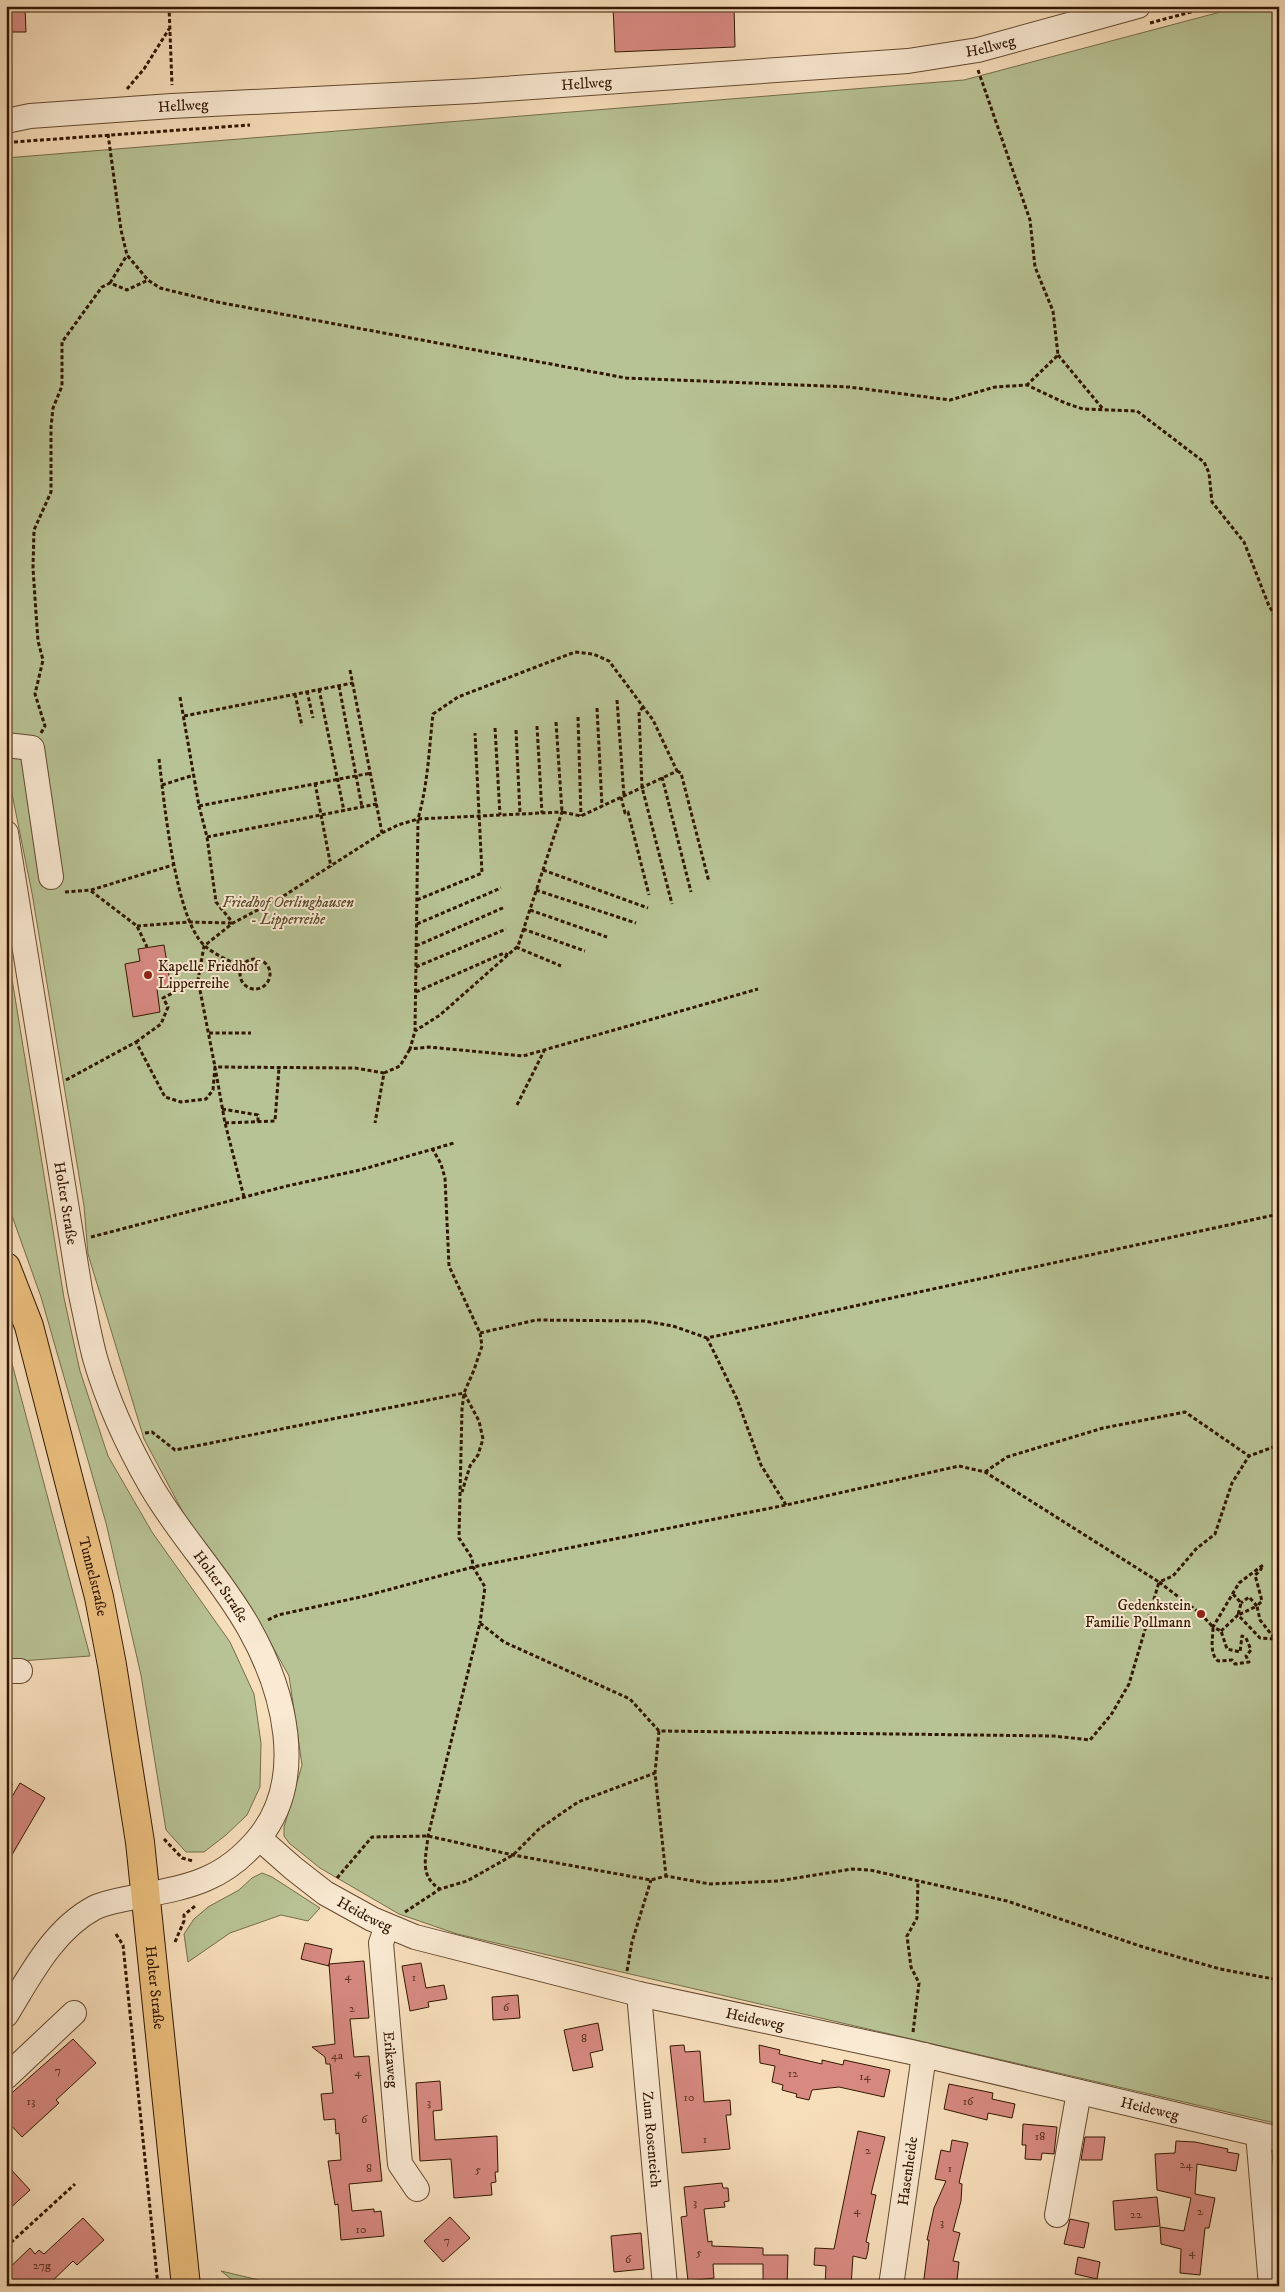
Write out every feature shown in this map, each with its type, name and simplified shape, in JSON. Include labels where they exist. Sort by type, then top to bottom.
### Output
[{"type":"main road","name":"Tunnelstraße","points":[[6,1267],[29,1326],[99,1597],[125,1737],[146,1895]]},
{"type":"main road","name":"Holter Straße","points":[[146,1895],[186,2286]]},
{"type":"street","name":"Hellweg","points":[[6,120],[30,116],[172,106],[474,91],[908,61],[978,50],[1138,6]]},
{"type":"street","name":"Hellweg","points":[[6,113],[30,116]]},
{"type":"street","points":[[6,745],[32,748],[52,877]]},
{"type":"street","name":"Holter Straße","points":[[6,833],[80,1290],[95,1358],[124,1435],[152,1488],[249,1629],[279,1698],[287,1747],[284,1786],[278,1803],[259,1838],[234,1862],[212,1878],[193,1885],[146,1895]]},
{"type":"street","name":"Heideweg","points":[[259,1838],[293,1868],[325,1892],[387,1926],[415,1937],[631,1992],[917,2054],[1268,2137]]},
{"type":"street","points":[[6,2015],[45,1953],[69,1927],[97,1906],[146,1895]]},
{"type":"street","name":"Erikaweg","points":[[387,1926],[381,1943],[400,2164],[417,2189]]},
{"type":"street","name":"Zum Rosenteich","points":[[631,1992],[665,2286]]},
{"type":"street","points":[[6,2077],[74,2013]]},
{"type":"street","name":"Hasenheide","points":[[890,2286],[917,2054]]},
{"type":"street","points":[[1057,2215],[1079,2092]]},
{"type":"street","points":[[1268,2137],[1271,2286]]},
{"type":"path","points":[[169,6],[172,106]]},
{"type":"path","points":[[122,111],[123,94],[144,69],[170,27]]},
{"type":"path","points":[[978,50],[977,69],[1030,220],[1035,266],[1053,311],[1058,355],[1103,409]]},
{"type":"path","points":[[108,134],[121,230],[127,254],[148,280],[160,288],[217,302],[626,378],[849,387],[950,400],[994,387],[1027,385],[1065,403],[1084,409],[1137,411],[1204,462],[1209,472],[1212,502],[1244,542],[1269,606],[1279,621]]},
{"type":"path","points":[[32,748],[45,726],[35,694],[43,660],[38,642],[33,568],[34,530],[50,492],[51,427],[53,408],[62,386],[62,342],[102,287],[110,283],[127,254]]},
{"type":"path","points":[[110,283],[128,290],[148,280]]},
{"type":"path","points":[[1027,385],[1058,355]]},
{"type":"path","points":[[215,1067],[355,1068],[384,1073],[400,1066],[410,1049],[415,1031],[418,819],[424,800],[433,714],[458,697],[575,652],[593,654],[609,661],[653,720],[677,771],[681,773],[709,882]]},
{"type":"path","points":[[350,670],[382,833]]},
{"type":"path","points":[[184,716],[353,683]]},
{"type":"path","points":[[339,686],[362,807]]},
{"type":"path","points":[[319,689],[344,811]]},
{"type":"path","points":[[307,692],[313,718]]},
{"type":"path","points":[[294,694],[302,726]]},
{"type":"path","points":[[180,697],[199,806],[207,837],[216,902],[233,923]]},
{"type":"path","points":[[617,700],[622,796],[625,814],[628,812],[649,896]]},
{"type":"path","points":[[644,707],[639,712],[642,786],[672,904]]},
{"type":"path","points":[[597,708],[602,806]]},
{"type":"path","points":[[578,717],[581,816]]},
{"type":"path","points":[[415,1031],[440,1015],[516,947],[562,812],[556,722]]},
{"type":"path","points":[[537,726],[542,813]]},
{"type":"path","points":[[495,728],[500,815]]},
{"type":"path","points":[[516,730],[520,814]]},
{"type":"path","points":[[417,900],[482,873],[475,733]]},
{"type":"path","points":[[159,759],[173,865],[190,922],[204,946],[242,967]]},
{"type":"path","points":[[244,1197],[222,1109],[198,980],[204,946],[233,923],[282,897],[382,833],[398,825],[418,819],[478,816],[562,812],[581,816],[662,776],[677,771]]},
{"type":"path","points":[[199,806],[370,773]]},
{"type":"path","points":[[162,785],[194,775]]},
{"type":"path","points":[[662,776],[691,892]]},
{"type":"path","points":[[315,783],[331,867]]},
{"type":"path","points":[[207,837],[376,804]]},
{"type":"path","points":[[83,890],[91,890],[173,865]]},
{"type":"path","points":[[543,870],[648,908]]},
{"type":"path","points":[[417,924],[501,888]]},
{"type":"path","points":[[91,890],[137,926],[147,947]]},
{"type":"path","points":[[536,890],[636,923]]},
{"type":"path","points":[[416,946],[505,908]]},
{"type":"path","points":[[530,910],[607,937]]},
{"type":"path","points":[[137,926],[190,922],[233,923]]},
{"type":"path","points":[[416,968],[506,929]]},
{"type":"path","points":[[523,929],[585,951]]},
{"type":"path","points":[[516,947],[561,966]]},
{"type":"path","points":[[416,992],[504,953],[508,955]]},
{"type":"path","points":[[259,959],[264,961],[270,970],[269,980],[258,989],[249,988],[242,981],[242,967],[249,960],[259,959]]},
{"type":"path","points":[[46,1085],[70,1079],[136,1042],[162,1024],[168,1007],[162,998],[198,980]]},
{"type":"path","points":[[410,1049],[430,1047],[523,1056],[758,990]]},
{"type":"path","points":[[209,1033],[251,1033]]},
{"type":"path","points":[[136,1042],[165,1096],[181,1102],[206,1099],[213,1090],[215,1067]]},
{"type":"path","points":[[517,1106],[545,1050]]},
{"type":"path","points":[[225,1123],[274,1121],[279,1068]]},
{"type":"path","points":[[375,1123],[384,1073]]},
{"type":"path","points":[[222,1109],[258,1115],[258,1122]]},
{"type":"path","points":[[73,1242],[244,1197],[360,1170],[454,1143]]},
{"type":"path","points":[[432,1148],[441,1164],[445,1178],[448,1266],[480,1333],[482,1346],[464,1393],[459,1538],[472,1558],[473,1567],[485,1587],[480,1623],[428,1836],[425,1872],[430,1883],[440,1889]]},
{"type":"path","points":[[480,1333],[536,1320],[644,1321],[674,1326],[707,1338],[1279,1214]]},
{"type":"path","points":[[707,1338],[737,1399],[761,1465],[786,1505]]},
{"type":"path","points":[[124,1435],[152,1432],[175,1450],[464,1393]]},
{"type":"path","points":[[460,1498],[470,1466],[478,1455],[483,1438],[479,1421],[464,1393]]},
{"type":"path","points":[[985,1472],[1007,1457],[1103,1428],[1185,1412],[1249,1456]]},
{"type":"path","points":[[480,1623],[504,1642],[630,1699],[659,1731],[1054,1736],[1090,1740],[1110,1715],[1129,1684],[1159,1582],[1172,1576],[1196,1549],[1215,1534],[1232,1483],[1249,1456],[1279,1444]]},
{"type":"path","points":[[249,1629],[278,1615],[365,1596],[473,1567],[786,1505],[958,1466],[985,1472],[1159,1582],[1201,1614],[1213,1627],[1222,1631],[1227,1648],[1240,1652],[1242,1636],[1246,1638],[1251,1650],[1246,1656],[1249,1662],[1235,1664],[1232,1660],[1218,1661],[1215,1658],[1212,1646],[1213,1627],[1239,1583],[1263,1565],[1255,1575],[1262,1601],[1257,1606],[1238,1616],[1222,1631]]},
{"type":"path","points":[[1232,1594],[1241,1603]]},
{"type":"path","points":[[1249,1597],[1257,1606],[1260,1620],[1275,1639],[1260,1638],[1238,1616],[1241,1603],[1249,1597]]},
{"type":"path","points":[[659,1731],[655,1773],[666,1876]]},
{"type":"path","points":[[387,1926],[440,1889],[467,1881],[514,1855],[539,1830],[578,1802],[655,1773]]},
{"type":"path","points":[[6,1792],[12,1783]]},
{"type":"path","points":[[325,1892],[372,1837],[428,1836],[514,1855],[651,1880],[666,1876],[710,1884],[778,1881],[852,1869],[870,1870],[1007,1901],[1142,1946],[1220,1969],[1279,1980]]},
{"type":"path","points":[[164,1839],[182,1858],[196,1861]]},
{"type":"path","points":[[631,1992],[632,1942],[651,1880]]},
{"type":"path","points":[[917,2054],[919,1983],[911,1966],[907,1936],[917,1918],[918,1880]]},
{"type":"path","points":[[175,1942],[184,1921],[184,1915],[204,1902]]},
{"type":"path","points":[[116,1934],[123,1945],[158,2286]]},
{"type":"path","points":[[6,2247],[75,2184]]},
{"type":"green space","name":"Friedhof Oerlinghausen - Lipperreihe","points":[[1243,6],[1279,6],[1279,2124],[457,1934],[399,1914],[320,1868],[289,1843],[284,1836],[284,1827],[302,1765],[289,1676],[254,1613],[195,1535],[144,1439],[88,1254],[84,1206],[32,893],[6,764],[6,158],[964,80]]},
{"type":"green space","points":[[6,942],[64,1298],[80,1371],[108,1456],[152,1532],[230,1642],[254,1694],[261,1743],[260,1787],[247,1815],[204,1852],[186,1852],[166,1830],[141,1675],[106,1523],[41,1297],[6,1199]]},
{"type":"green space","points":[[6,1341],[90,1656],[6,1662]]},
{"type":"green space","points":[[262,1873],[272,1877],[320,1908],[308,1921],[281,1915],[230,1933],[188,1962],[184,1934],[194,1919],[208,1907],[239,1890],[252,1878]]},
{"type":"green space","points":[[221,2271],[284,2286],[240,2286]]},
{"type":"building","points":[[8,6],[25,6],[26,32],[9,32]]},
{"type":"building","points":[[613,6],[734,6],[735,47],[615,52]]},
{"type":"building","name":"Kapelle Friedhof Lipperreihe","points":[[164,945],[171,987],[157,989],[160,1012],[133,1017],[125,964],[140,961],[138,949]]},
{"type":"building","points":[[20,1783],[45,1798],[6,1865],[6,1807]]},
{"type":"building","points":[[305,1943],[332,1949],[329,1966],[301,1959]]},
{"type":"building","points":[[364,1961],[369,2018],[350,2019],[354,2057],[369,2056],[382,2181],[349,2184],[352,2211],[374,2209],[374,2212],[381,2211],[384,2236],[341,2240],[338,2204],[335,2205],[328,2161],[341,2160],[339,2133],[336,2134],[335,2119],[324,2120],[321,2094],[333,2093],[330,2064],[326,2064],[325,2057],[312,2047],[335,2044],[329,1964]]},
{"type":"building","points":[[421,1963],[426,1988],[444,1985],[447,1999],[428,2002],[429,2007],[410,2011],[402,1966]]},
{"type":"building","points":[[518,1995],[520,2018],[493,2020],[492,1997]]},
{"type":"building","points":[[598,2023],[603,2050],[590,2053],[593,2067],[573,2071],[564,2030]]},
{"type":"building","points":[[73,2039],[96,2063],[56,2100],[59,2103],[22,2137],[6,2120],[6,2098]]},
{"type":"building","points":[[684,2045],[685,2052],[700,2051],[704,2102],[730,2100],[731,2115],[726,2115],[730,2149],[682,2153],[670,2046]]},
{"type":"building","points":[[759,2045],[780,2050],[779,2054],[822,2064],[822,2060],[843,2065],[844,2060],[890,2070],[884,2097],[839,2087],[812,2090],[809,2100],[796,2097],[797,2094],[782,2090],[783,2085],[772,2082],[775,2066],[760,2063]]},
{"type":"building","points":[[440,2081],[442,2110],[433,2111],[435,2140],[497,2136],[498,2172],[495,2172],[496,2182],[491,2183],[492,2195],[454,2198],[451,2159],[420,2161],[416,2083]]},
{"type":"building","points":[[949,2084],[993,2093],[992,2099],[1015,2104],[1012,2118],[988,2113],[987,2120],[944,2109]]},
{"type":"building","points":[[1023,2124],[1057,2127],[1054,2154],[1042,2153],[1041,2160],[1025,2159],[1026,2145],[1022,2145]]},
{"type":"building","points":[[858,2131],[885,2137],[871,2194],[876,2195],[866,2242],[869,2243],[868,2251],[866,2259],[853,2256],[851,2286],[825,2286],[826,2266],[814,2265],[815,2248],[834,2249]]},
{"type":"building","points":[[1085,2137],[1105,2137],[1102,2160],[1081,2160]]},
{"type":"building","points":[[952,2140],[968,2143],[959,2183],[962,2184],[961,2201],[953,2231],[960,2233],[953,2261],[959,2262],[957,2280],[952,2280],[951,2286],[923,2286],[929,2240],[927,2240],[934,2208],[946,2181],[935,2179],[941,2150],[950,2152]]},
{"type":"building","points":[[1176,2141],[1195,2142],[1228,2149],[1227,2152],[1239,2154],[1236,2171],[1197,2164],[1195,2194],[1215,2198],[1209,2228],[1205,2228],[1200,2275],[1180,2273],[1181,2249],[1161,2244],[1160,2227],[1184,2231],[1191,2198],[1157,2190],[1155,2154],[1175,2153]]},
{"type":"building","points":[[6,2164],[30,2190],[6,2212]]},
{"type":"building","points":[[722,2183],[723,2188],[728,2188],[729,2201],[724,2202],[725,2207],[704,2209],[708,2242],[712,2241],[712,2246],[763,2248],[763,2255],[788,2255],[787,2286],[763,2286],[763,2264],[713,2264],[714,2278],[688,2281],[681,2217],[687,2216],[684,2187]]},
{"type":"building","points":[[1157,2197],[1160,2226],[1115,2230],[1113,2201]]},
{"type":"building","points":[[450,2217],[470,2238],[443,2262],[424,2241]]},
{"type":"building","points":[[83,2218],[104,2240],[77,2265],[73,2261],[47,2286],[6,2286],[6,2271],[30,2248],[35,2254],[39,2250],[44,2254]]},
{"type":"building","points":[[1070,2219],[1089,2223],[1084,2248],[1064,2244]]},
{"type":"building","points":[[641,2233],[644,2269],[614,2272],[611,2236]]},
{"type":"building","points":[[1078,2257],[1100,2262],[1097,2279],[1075,2274]]},
{"type":"place","name":"Kapelle Friedhof Lipperreihe","points":[[148,975]]},
{"type":"place","name":"Gedenkstein Familie Pollmann","points":[[1201,1614]]}]
